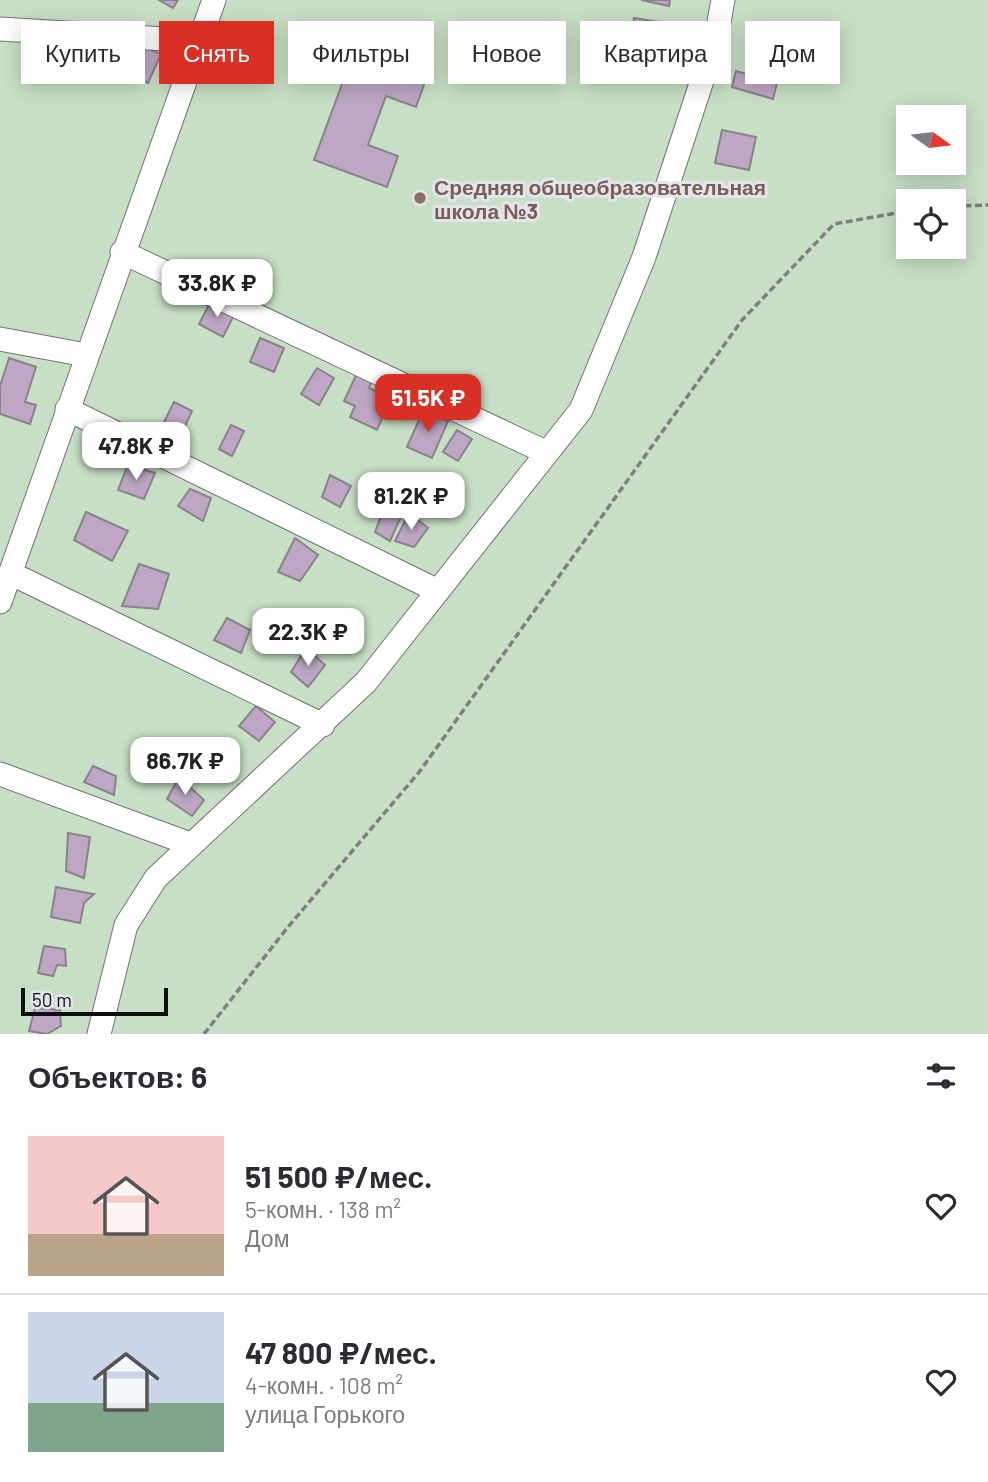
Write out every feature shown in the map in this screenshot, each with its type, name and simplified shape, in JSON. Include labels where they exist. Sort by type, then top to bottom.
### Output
[{"type":"street","points":[[206,21],[214,0]]},
{"type":"street","points":[[99,1034],[126,925],[156,878],[366,682],[545,452],[581,410],[644,257],[716,38],[723,0]]},
{"type":"street","points":[[0,29],[159,39]]},
{"type":"street","points":[[0,602],[183,84]]},
{"type":"street","points":[[122,252],[545,452]]},
{"type":"street","points":[[0,339],[86,355]]},
{"type":"street","points":[[67,409],[438,590]]},
{"type":"street","points":[[10,573],[323,724]]},
{"type":"street","points":[[0,774],[190,844]]},
{"type":"path","points":[[966,206],[988,205]]},
{"type":"path","points":[[204,1034],[288,927],[420,771],[742,320],[834,224],[896,213]]},
{"type":"green space","points":[[0,0],[988,0],[988,1034],[0,1034]]},
{"type":"building","points":[[159,0],[178,0],[173,8]]},
{"type":"building","points":[[641,0],[670,0],[669,6]]},
{"type":"building","points":[[145,47],[159,53],[148,83],[145,82]]},
{"type":"building","points":[[736,71],[745,74],[745,84],[777,84],[773,99],[732,87]]},
{"type":"building","points":[[342,84],[424,84],[416,107],[386,96],[368,145],[398,156],[387,187],[314,160]]},
{"type":"building","points":[[722,130],[756,137],[749,170],[715,163]]},
{"type":"building","points":[[211,301],[235,313],[223,337],[199,324]]},
{"type":"building","points":[[260,338],[284,348],[274,372],[250,362]]},
{"type":"building","points":[[9,358],[36,367],[25,402],[36,405],[30,424],[0,414],[0,386]]},
{"type":"building","points":[[317,368],[334,378],[319,405],[301,394]]},
{"type":"building","points":[[358,371],[373,378],[369,388],[391,398],[377,430],[350,417],[355,406],[344,401]]},
{"type":"building","points":[[174,402],[192,411],[181,435],[162,426]]},
{"type":"building","points":[[423,411],[448,421],[432,458],[407,447]]},
{"type":"building","points":[[231,425],[244,431],[232,456],[219,449]]},
{"type":"building","points":[[457,430],[472,439],[458,461],[443,452]]},
{"type":"building","points":[[128,465],[155,473],[144,499],[118,490]]},
{"type":"building","points":[[330,475],[351,486],[340,507],[322,497]]},
{"type":"building","points":[[190,489],[211,498],[203,521],[178,506]]},
{"type":"building","points":[[385,506],[402,514],[390,541],[375,532]]},
{"type":"building","points":[[86,512],[128,531],[112,561],[74,540]]},
{"type":"building","points":[[409,513],[428,528],[414,547],[395,541]]},
{"type":"building","points":[[295,538],[318,555],[300,581],[278,572]]},
{"type":"building","points":[[139,564],[169,574],[158,609],[122,606]]},
{"type":"building","points":[[227,618],[250,630],[241,653],[214,640]]},
{"type":"building","points":[[306,648],[325,665],[308,687],[291,672]]},
{"type":"building","points":[[256,706],[275,722],[259,741],[239,726]]},
{"type":"building","points":[[93,766],[116,776],[114,795],[84,782]]},
{"type":"building","points":[[179,777],[204,800],[192,816],[167,799]]},
{"type":"building","points":[[68,833],[90,837],[84,878],[66,871]]},
{"type":"building","points":[[56,887],[94,894],[84,903],[80,923],[51,917]]},
{"type":"building","points":[[44,946],[65,949],[66,966],[57,965],[53,976],[38,973]]},
{"type":"building","points":[[35,1008],[60,1010],[61,1026],[47,1034],[29,1031]]},
{"type":"place","name":"Средняя общеобразовательная школа №3","points":[[420,198]]}]
